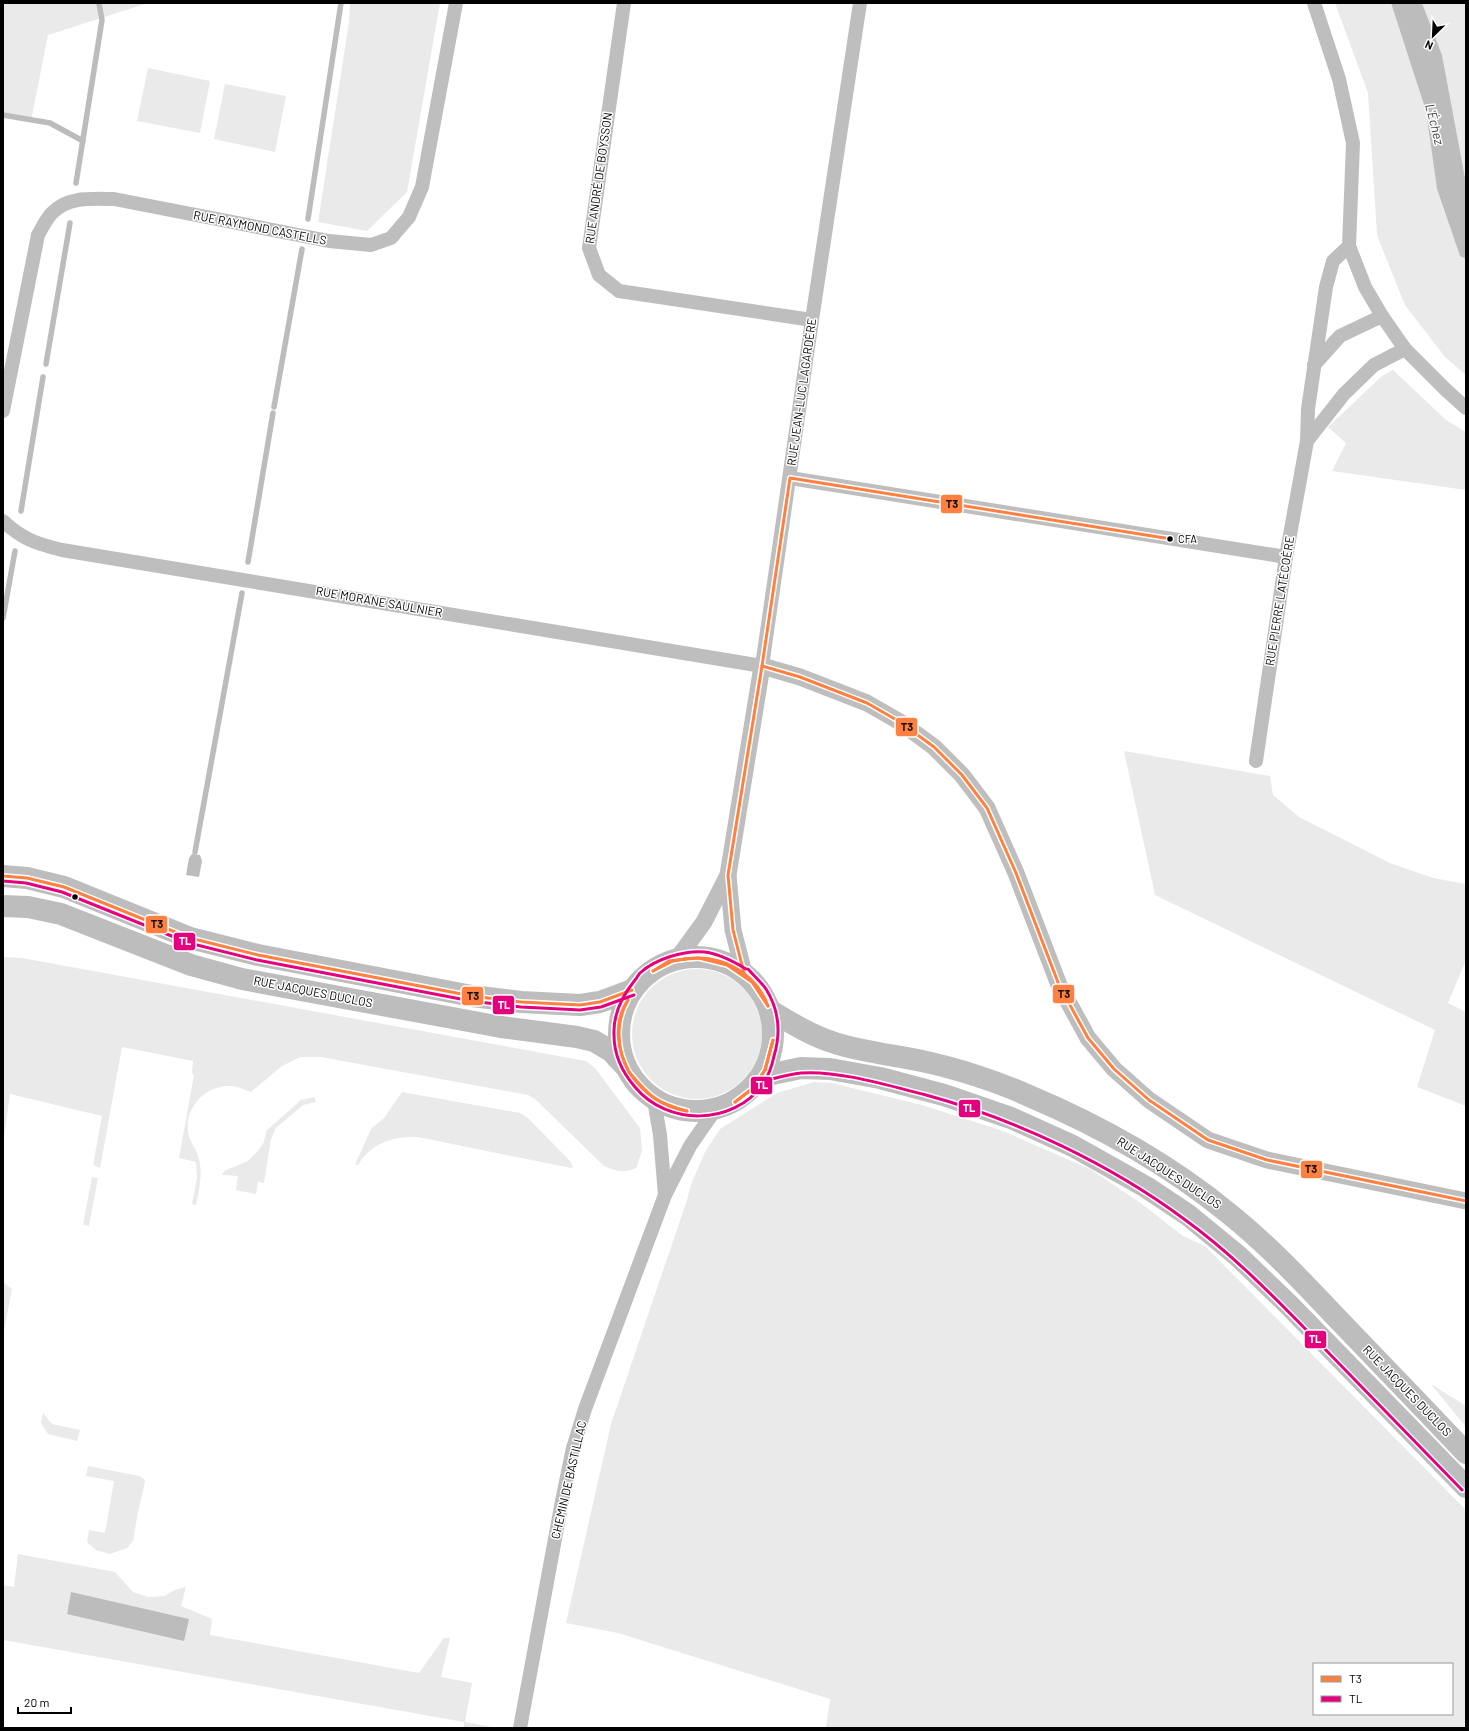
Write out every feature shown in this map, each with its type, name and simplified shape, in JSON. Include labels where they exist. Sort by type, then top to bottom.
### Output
[{"type":"main road","points":[[3,876],[27,878],[64,887],[190,938],[258,955],[472,996],[521,1002],[580,1005],[600,1002],[632,990]]},
{"type":"main road","name":"RUE JACQUES DUCLOS","points":[[3,906],[28,908],[61,914],[191,965],[242,979],[500,1027],[588,1039],[611,1051],[624,1064]]},
{"type":"main road","points":[[700,957],[708,958],[724,962],[744,973],[760,990],[771,1011],[774,1033],[771,1055],[762,1076],[750,1091],[734,1103],[716,1110],[694,1112],[673,1109],[654,1100],[636,1084],[624,1064],[619,1046],[618,1026],[623,1007],[632,990],[644,976],[660,966],[677,959],[700,957]]},
{"type":"main road","name":"RUE JACQUES DUCLOS","points":[[771,1011],[805,1031],[834,1043],[924,1061],[978,1077],[1025,1094],[1070,1114],[1144,1154],[1210,1199],[1257,1238],[1306,1286],[1466,1452]]},
{"type":"main road","name":"RUE JACQUES DUCLOS","points":[[762,1076],[802,1068],[830,1069],[880,1078],[944,1095],[1011,1118],[1073,1146],[1146,1187],[1188,1215],[1238,1256],[1289,1304],[1466,1488]]},
{"type":"street","name":"RUE RAYMOND CASTELLS","points":[[7,363],[38,235],[51,214],[67,202],[92,198],[114,199],[329,241],[371,245],[390,238],[409,218],[422,187],[456,3]]},
{"type":"street","name":"RUE ANDRÉ DE BOYSSON","points":[[624,3],[589,248],[599,275],[619,291],[812,320]]},
{"type":"street","name":"RUE JEAN-LUC LAGARDÈRE","points":[[744,973],[734,930],[728,875],[762,666],[860,3]]},
{"type":"street","points":[[1314,3],[1339,79],[1353,143],[1349,246],[1365,287],[1404,349],[1466,408]]},
{"type":"street","name":"RUE PIERRE LATÉCOÈRE","points":[[1256,761],[1286,557],[1307,441],[1308,409],[1326,287],[1333,261],[1349,246]]},
{"type":"street","points":[[1314,365],[1340,336],[1382,316]]},
{"type":"street","name":"RUE PIERRE LATÉCOÈRE","points":[[1307,441],[1344,394],[1374,365],[1404,349]]},
{"type":"street","points":[[3,410],[7,363]]},
{"type":"street","points":[[790,478],[1286,557]]},
{"type":"street","name":"RUE MORANE SAULNIER","points":[[3,520],[10,528],[34,543],[62,550],[762,666]]},
{"type":"street","points":[[762,666],[800,677],[867,703],[900,722],[934,747],[962,775],[987,808],[1016,873],[1059,985],[1088,1038],[1114,1068],[1149,1100],[1208,1140],[1267,1160],[1466,1201]]},
{"type":"street","name":"RUE JEAN-LUC LAGARDÈRE","points":[[677,959],[704,922],[728,875]]},
{"type":"street","name":"CHEMIN DE BASTILLAC","points":[[654,1100],[660,1135],[665,1195]]},
{"type":"street","name":"CHEMIN DE BASTILLAC","points":[[520,1728],[573,1448],[585,1409],[665,1195],[690,1146],[716,1110]]},
{"type":"shaded area","points":[[3,3],[148,3],[48,35],[31,121],[3,117]]},
{"type":"shaded area","points":[[350,3],[440,3],[407,192],[367,231],[318,222],[349,22]]},
{"type":"shaded area","points":[[1335,3],[1391,3],[1426,111],[1437,189],[1460,256],[1466,259],[1466,375],[1445,357],[1405,305],[1377,235],[1368,93]]},
{"type":"shaded area","points":[[1422,3],[1466,3],[1466,183],[1442,55]]},
{"type":"shaded area","points":[[148,68],[210,81],[200,133],[137,121]]},
{"type":"shaded area","points":[[225,84],[286,96],[275,152],[214,139]]},
{"type":"shaded area","points":[[1393,370],[1446,420],[1466,432],[1466,490],[1332,471],[1346,443],[1328,427],[1382,376]]},
{"type":"shaded area","points":[[1124,751],[1270,776],[1273,795],[1299,817],[1390,863],[1433,878],[1466,884],[1466,960],[1448,1003],[1466,1012],[1466,1106],[1417,1087],[1435,1030],[1155,895]]},
{"type":"shaded area","points":[[3,957],[22,958],[586,1061],[595,1068],[640,1128],[642,1151],[636,1168],[627,1171],[616,1170],[604,1166],[535,1099],[528,1095],[321,1057],[300,1057],[282,1066],[251,1092],[230,1086],[221,1087],[205,1093],[199,1099],[190,1114],[188,1122],[190,1139],[199,1159],[201,1177],[196,1205],[192,1204],[197,1177],[196,1162],[179,1158],[194,1075],[192,1074],[193,1061],[122,1047],[100,1168],[93,1165],[102,1116],[10,1094],[3,1144]]},
{"type":"shaded area","points":[[703,969],[722,974],[743,988],[757,1009],[761,1021],[761,1047],[757,1059],[743,1080],[722,1094],[710,1098],[691,1099],[672,1094],[651,1080],[637,1059],[633,1047],[632,1028],[637,1009],[651,988],[672,974],[684,970]]},
{"type":"shaded area","points":[[814,1082],[832,1083],[922,1105],[1003,1131],[1090,1169],[1142,1204],[1183,1236],[1205,1246],[1466,1510],[1466,1728],[828,1728],[826,1727],[830,1699],[618,1633],[566,1623],[611,1424],[692,1182],[705,1152],[720,1129],[777,1093]]},
{"type":"shaded area","points":[[402,1092],[520,1113],[528,1118],[570,1161],[573,1167],[571,1168],[418,1137],[400,1138],[384,1142],[369,1151],[358,1165],[355,1165],[371,1129],[384,1118]]},
{"type":"shaded area","points":[[314,1097],[316,1102],[303,1105],[276,1128],[271,1139],[264,1183],[258,1182],[256,1194],[236,1190],[238,1176],[222,1175],[224,1171],[248,1161],[264,1142],[266,1131],[301,1100]]},
{"type":"shaded area","points":[[92,1177],[98,1178],[89,1226],[83,1225]]},
{"type":"shaded area","points":[[3,1282],[12,1289],[3,1336]]},
{"type":"shaded area","points":[[1431,1384],[1466,1406],[1466,1427]]},
{"type":"shaded area","points":[[43,1413],[52,1424],[80,1430],[77,1441],[48,1434],[41,1423]]},
{"type":"shaded area","points":[[88,1466],[139,1476],[144,1479],[145,1482],[133,1541],[127,1548],[110,1554],[96,1550],[87,1542],[89,1530],[105,1533],[114,1481],[86,1476]]},
{"type":"shaded area","points":[[18,1554],[115,1572],[133,1592],[148,1597],[164,1596],[175,1590],[186,1587],[181,1606],[212,1619],[210,1635],[419,1673],[444,1638],[450,1638],[441,1677],[472,1683],[465,1722],[498,1728],[464,1728],[464,1722],[3,1640],[3,1585],[14,1587]],"holes":[[[71,1593],[189,1619],[67,1614]]]},
{"type":"water","name":"L'Échez","points":[[1391,3],[1422,3],[1442,55],[1466,183],[1466,259],[1460,256],[1437,189],[1426,111]]},
{"type":"water","points":[[192,854],[200,855],[202,861],[199,877],[186,875],[189,858]]},
{"type":"water","points":[[71,1592],[189,1619],[184,1641],[67,1614]]},
{"type":"waterway","points":[[76,183],[102,20],[99,3]]},
{"type":"waterway","points":[[308,219],[341,3]]},
{"type":"waterway","points":[[3,115],[50,123],[83,141]]},
{"type":"waterway","points":[[46,364],[70,223]]},
{"type":"waterway","points":[[274,407],[302,249]]},
{"type":"waterway","points":[[21,511],[43,377]]},
{"type":"waterway","points":[[248,562],[273,413]]},
{"type":"waterway","points":[[3,618],[15,551]]},
{"type":"waterway","points":[[195,852],[242,593]]},
{"type":"transit line","name":"T3","points":[[744,973],[733,930],[728,875],[762,666],[790,478],[1171,539]]},
{"type":"transit line","name":"T3","points":[[762,666],[800,677],[867,703],[900,722],[934,747],[962,775],[987,808],[1016,873],[1059,985],[1088,1038],[1114,1069],[1149,1100],[1208,1140],[1267,1160],[1466,1201]]},
{"type":"transit line","name":"T3","points":[[3,876],[27,878],[64,887],[190,938],[258,955],[472,996],[521,1002],[580,1005],[600,1002],[632,990]]},
{"type":"transit line","name":"TL","points":[[3,881],[26,883],[62,892],[189,943],[257,960],[471,1001],[521,1007],[580,1010],[601,1007],[634,995]]},
{"type":"transit line","name":"TL","points":[[746,969],[721,956],[711,953],[688,952],[670,956],[646,968],[639,974],[626,992],[619,1006],[614,1027],[614,1043],[617,1057],[626,1076],[648,1100],[664,1109],[682,1114],[700,1116],[718,1114],[735,1108],[750,1098],[763,1084],[770,1070],[778,1039],[778,1022],[774,1005],[766,989],[748,969]]},
{"type":"transit line","name":"T3","points":[[685,959],[699,958],[727,965],[752,982],[768,1006]]},
{"type":"transit line","name":"T3","points":[[653,971],[669,961],[685,959]]},
{"type":"transit line","name":"T3","points":[[653,971],[673,961],[685,959]]},
{"type":"transit line","name":"T3","points":[[685,959],[711,959],[723,962],[735,968],[745,974],[754,983],[768,1006]]},
{"type":"transit line","name":"T3","points":[[628,1000],[621,1019],[619,1038],[622,1056],[629,1072]]},
{"type":"transit line","name":"T3","points":[[628,1000],[620,1017],[618,1036],[622,1055],[629,1072]]},
{"type":"transit line","name":"T3","points":[[765,1070],[773,1040]]},
{"type":"transit line","name":"T3","points":[[765,1070],[773,1040]]},
{"type":"transit line","name":"T3","points":[[735,1102],[752,1089],[765,1070]]},
{"type":"transit line","name":"T3","points":[[735,1102],[753,1088],[765,1070]]},
{"type":"transit line","name":"T3","points":[[629,1072],[654,1098],[668,1105],[687,1111]]},
{"type":"transit line","name":"T3","points":[[629,1072],[634,1080],[654,1098],[669,1106],[687,1111]]},
{"type":"transit line","name":"TL","points":[[764,1081],[801,1073],[831,1074],[880,1083],[926,1095],[960,1105],[1027,1130],[1061,1145],[1125,1180],[1184,1219],[1238,1263],[1462,1490]]},
{"type":"place","name":"CFA","points":[[1170,539]]}]
